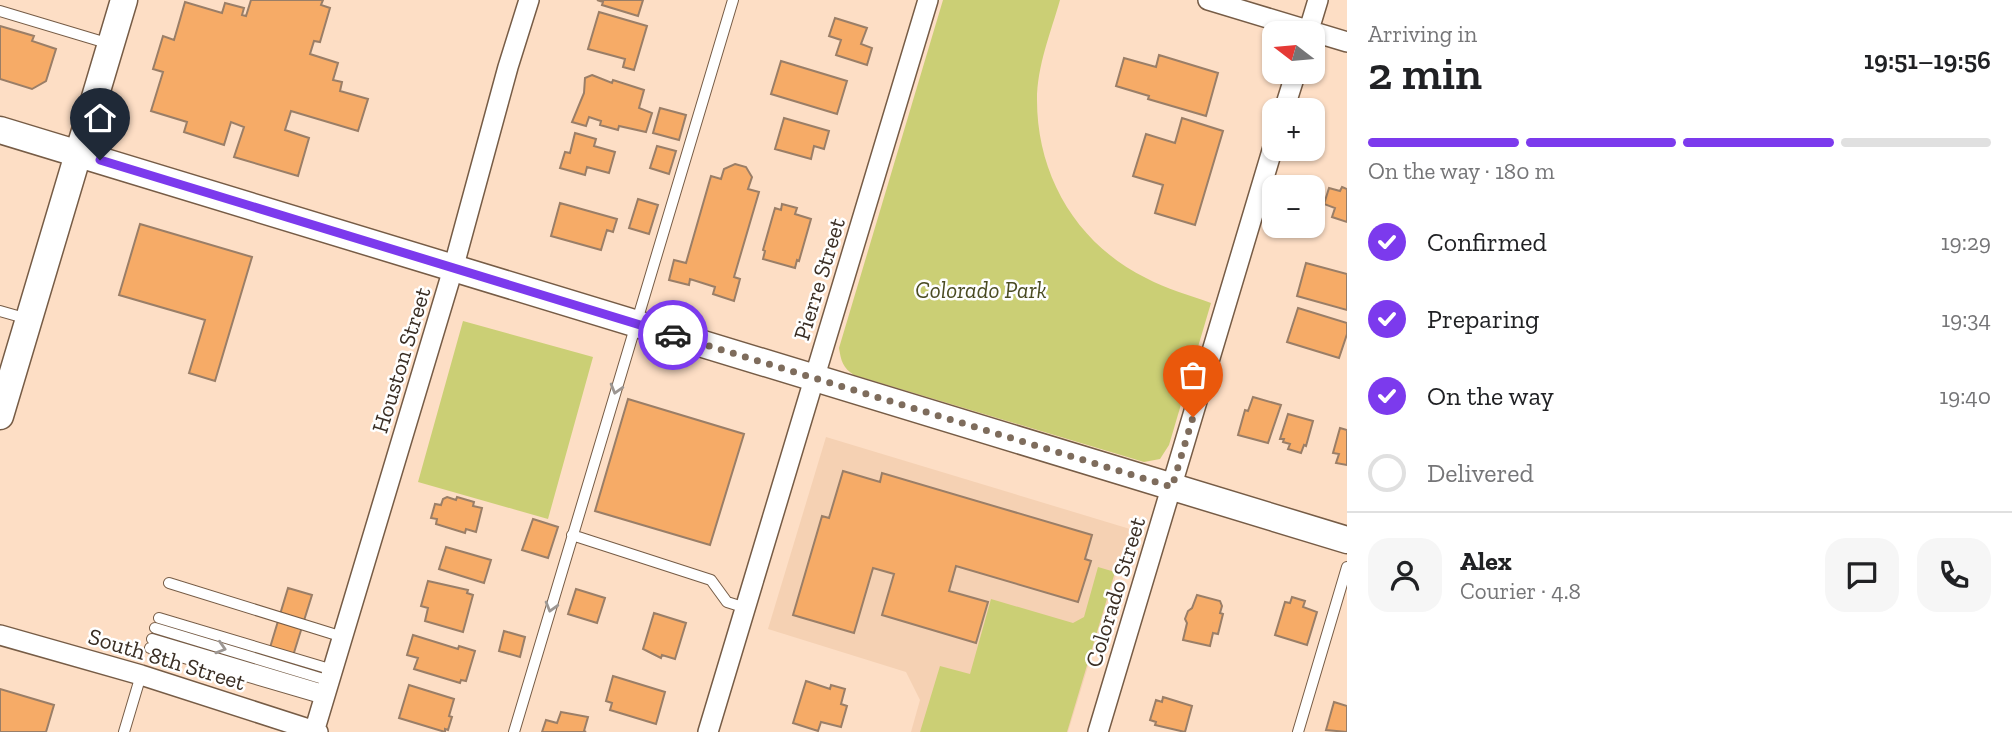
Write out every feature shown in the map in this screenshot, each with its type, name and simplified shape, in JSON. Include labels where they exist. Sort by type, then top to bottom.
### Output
[{"type":"street","points":[[0,416],[124,0]]},
{"type":"street","name":"Houston Street","points":[[316,732],[453,269],[529,0]]},
{"type":"street","name":"Pierre Street","points":[[708,732],[928,0]]},
{"type":"street","points":[[1208,0],[1274,21]]},
{"type":"street","points":[[1311,21],[1318,0]]},
{"type":"street","points":[[1325,36],[1347,42]]},
{"type":"street","points":[[0,130],[1347,540]]},
{"type":"street","name":"Colorado Street","points":[[1098,732],[1269,161]]},
{"type":"street","name":"South 8th Street","points":[[0,635],[141,675],[316,732]]},
{"type":"lane","points":[[514,732],[733,0]]},
{"type":"lane","points":[[0,10],[110,44]]},
{"type":"lane","points":[[0,311],[29,319]]},
{"type":"lane","points":[[572,535],[711,580],[727,602],[746,608]]},
{"type":"lane","points":[[1297,732],[1347,567]]},
{"type":"lane","points":[[169,583],[343,638]]},
{"type":"lane","points":[[157,623],[329,685]]},
{"type":"lane","points":[[151,643],[329,685]]},
{"type":"lane","points":[[124,732],[141,675]]},
{"type":"shaded area","points":[[826,437],[1130,529],[1068,732],[911,732],[920,700],[906,672],[768,629]]},
{"type":"green space","name":"Colorado Park","points":[[943,0],[1060,0],[1042,62],[1037,100],[1044,155],[1053,181],[1081,227],[1100,247],[1122,264],[1146,278],[1211,303],[1169,445],[1160,459],[1144,462],[854,375],[843,364],[839,348]]},
{"type":"green space","points":[[463,321],[593,357],[548,519],[418,482]]},
{"type":"green space","points":[[1098,567],[1115,572],[1067,732],[920,732],[940,666],[970,674],[991,599],[1073,623],[1084,617]]},
{"type":"building","points":[[251,0],[323,0],[321,5],[330,8],[320,42],[314,41],[310,54],[338,63],[333,80],[342,82],[340,91],[368,99],[358,131],[291,111],[285,130],[309,138],[298,176],[234,157],[244,127],[231,122],[224,145],[184,132],[187,122],[151,111],[163,72],[153,69],[163,36],[174,40],[185,2],[222,13],[225,3],[244,8],[242,15],[246,16]]},
{"type":"building","points":[[597,0],[643,0],[638,16],[602,5],[603,2]]},
{"type":"building","points":[[599,12],[647,26],[634,70],[623,67],[625,59],[588,49]]},
{"type":"building","points":[[835,18],[867,28],[861,44],[872,48],[867,65],[836,55],[841,40],[829,36]]},
{"type":"building","points":[[0,26],[34,36],[32,41],[56,49],[46,81],[32,89],[0,79]]},
{"type":"building","points":[[1159,55],[1218,73],[1206,116],[1148,99],[1149,96],[1116,86],[1124,58],[1156,67]]},
{"type":"building","points":[[781,61],[847,81],[837,114],[771,94]]},
{"type":"building","points":[[592,75],[612,83],[613,80],[644,90],[639,108],[652,113],[646,132],[619,126],[618,130],[600,125],[601,121],[589,117],[586,126],[572,122],[584,93],[585,78]]},
{"type":"building","points":[[660,108],[686,115],[679,140],[653,133]]},
{"type":"building","points":[[784,118],[829,131],[824,149],[814,146],[811,159],[775,149]]},
{"type":"building","points":[[1182,118],[1223,131],[1195,225],[1155,213],[1163,185],[1133,176],[1146,134],[1175,143]]},
{"type":"building","points":[[575,133],[596,139],[594,146],[615,152],[609,173],[587,167],[585,175],[560,168],[565,152],[570,153]]},
{"type":"building","points":[[657,146],[676,151],[669,174],[650,168]]},
{"type":"building","points":[[735,164],[746,167],[752,177],[748,189],[759,192],[734,277],[740,279],[734,301],[713,294],[715,287],[690,279],[689,285],[669,280],[674,260],[686,263],[711,176],[721,179],[724,169]]},
{"type":"building","points":[[1342,187],[1347,189],[1347,222],[1332,217],[1335,208],[1325,204],[1329,188],[1340,191]]},
{"type":"building","points":[[638,199],[658,205],[649,234],[629,228]]},
{"type":"building","points":[[560,203],[617,219],[613,232],[607,230],[601,250],[551,236]]},
{"type":"building","points":[[782,204],[797,208],[795,214],[811,219],[795,268],[763,259],[775,208],[781,210]]},
{"type":"building","points":[[140,224],[252,257],[215,381],[189,373],[205,320],[119,295]]},
{"type":"building","points":[[1306,263],[1347,274],[1347,310],[1297,296]]},
{"type":"building","points":[[1298,308],[1347,323],[1347,334],[1339,358],[1287,342]]},
{"type":"building","points":[[1253,397],[1281,405],[1268,443],[1238,435],[1245,410],[1248,411]]},
{"type":"building","points":[[628,399],[744,434],[710,545],[595,511]]},
{"type":"building","points":[[1288,414],[1313,421],[1306,446],[1304,445],[1301,453],[1288,449],[1290,444],[1280,439]]},
{"type":"building","points":[[1340,428],[1347,430],[1347,465],[1336,463],[1339,454],[1333,453]]},
{"type":"building","points":[[843,471],[880,482],[882,473],[1092,535],[1085,559],[1091,561],[1078,602],[956,566],[949,591],[988,602],[976,643],[882,615],[894,574],[873,568],[854,633],[793,615],[822,516],[829,518]]},
{"type":"building","points":[[447,497],[474,502],[473,506],[482,508],[476,532],[466,529],[465,533],[436,524],[437,519],[431,518],[435,504],[441,505]]},
{"type":"building","points":[[533,519],[558,527],[548,558],[522,550]]},
{"type":"building","points":[[446,547],[491,560],[484,583],[439,569]]},
{"type":"building","points":[[428,581],[468,590],[467,593],[473,595],[463,632],[425,621],[428,608],[421,606]]},
{"type":"building","points":[[288,588],[312,595],[282,691],[259,684]]},
{"type":"building","points":[[576,589],[605,598],[597,623],[568,614]]},
{"type":"building","points":[[1197,595],[1220,601],[1222,606],[1220,613],[1223,614],[1218,634],[1213,633],[1210,646],[1183,640],[1187,623],[1185,619]]},
{"type":"building","points":[[1292,597],[1305,601],[1303,607],[1317,612],[1307,645],[1275,635],[1285,602],[1290,603]]},
{"type":"building","points":[[654,613],[686,623],[675,659],[662,655],[661,658],[643,649]]},
{"type":"building","points":[[504,631],[525,637],[520,657],[499,651]]},
{"type":"building","points":[[413,635],[458,649],[459,646],[475,651],[466,681],[461,680],[460,683],[414,669],[418,658],[407,655]]},
{"type":"building","points":[[613,676],[665,692],[656,724],[610,710],[612,703],[606,701]]},
{"type":"building","points":[[806,681],[830,689],[831,685],[845,689],[841,704],[847,706],[841,727],[821,722],[818,731],[793,723]]},
{"type":"building","points":[[409,685],[454,699],[448,730],[445,729],[445,732],[399,718]]},
{"type":"building","points":[[0,689],[54,705],[46,732],[0,732]]},
{"type":"building","points":[[1163,697],[1192,706],[1185,732],[1155,725],[1156,722],[1150,720],[1156,700],[1162,702]]},
{"type":"building","points":[[1334,702],[1347,706],[1347,732],[1326,730]]},
{"type":"building","points":[[561,712],[588,717],[584,731],[586,732],[542,732],[546,720],[557,723]]},
{"type":"way so far","points":[[673,335],[1172,487],[1193,417]]},
{"type":"route","points":[[100,160],[673,335]]}]
